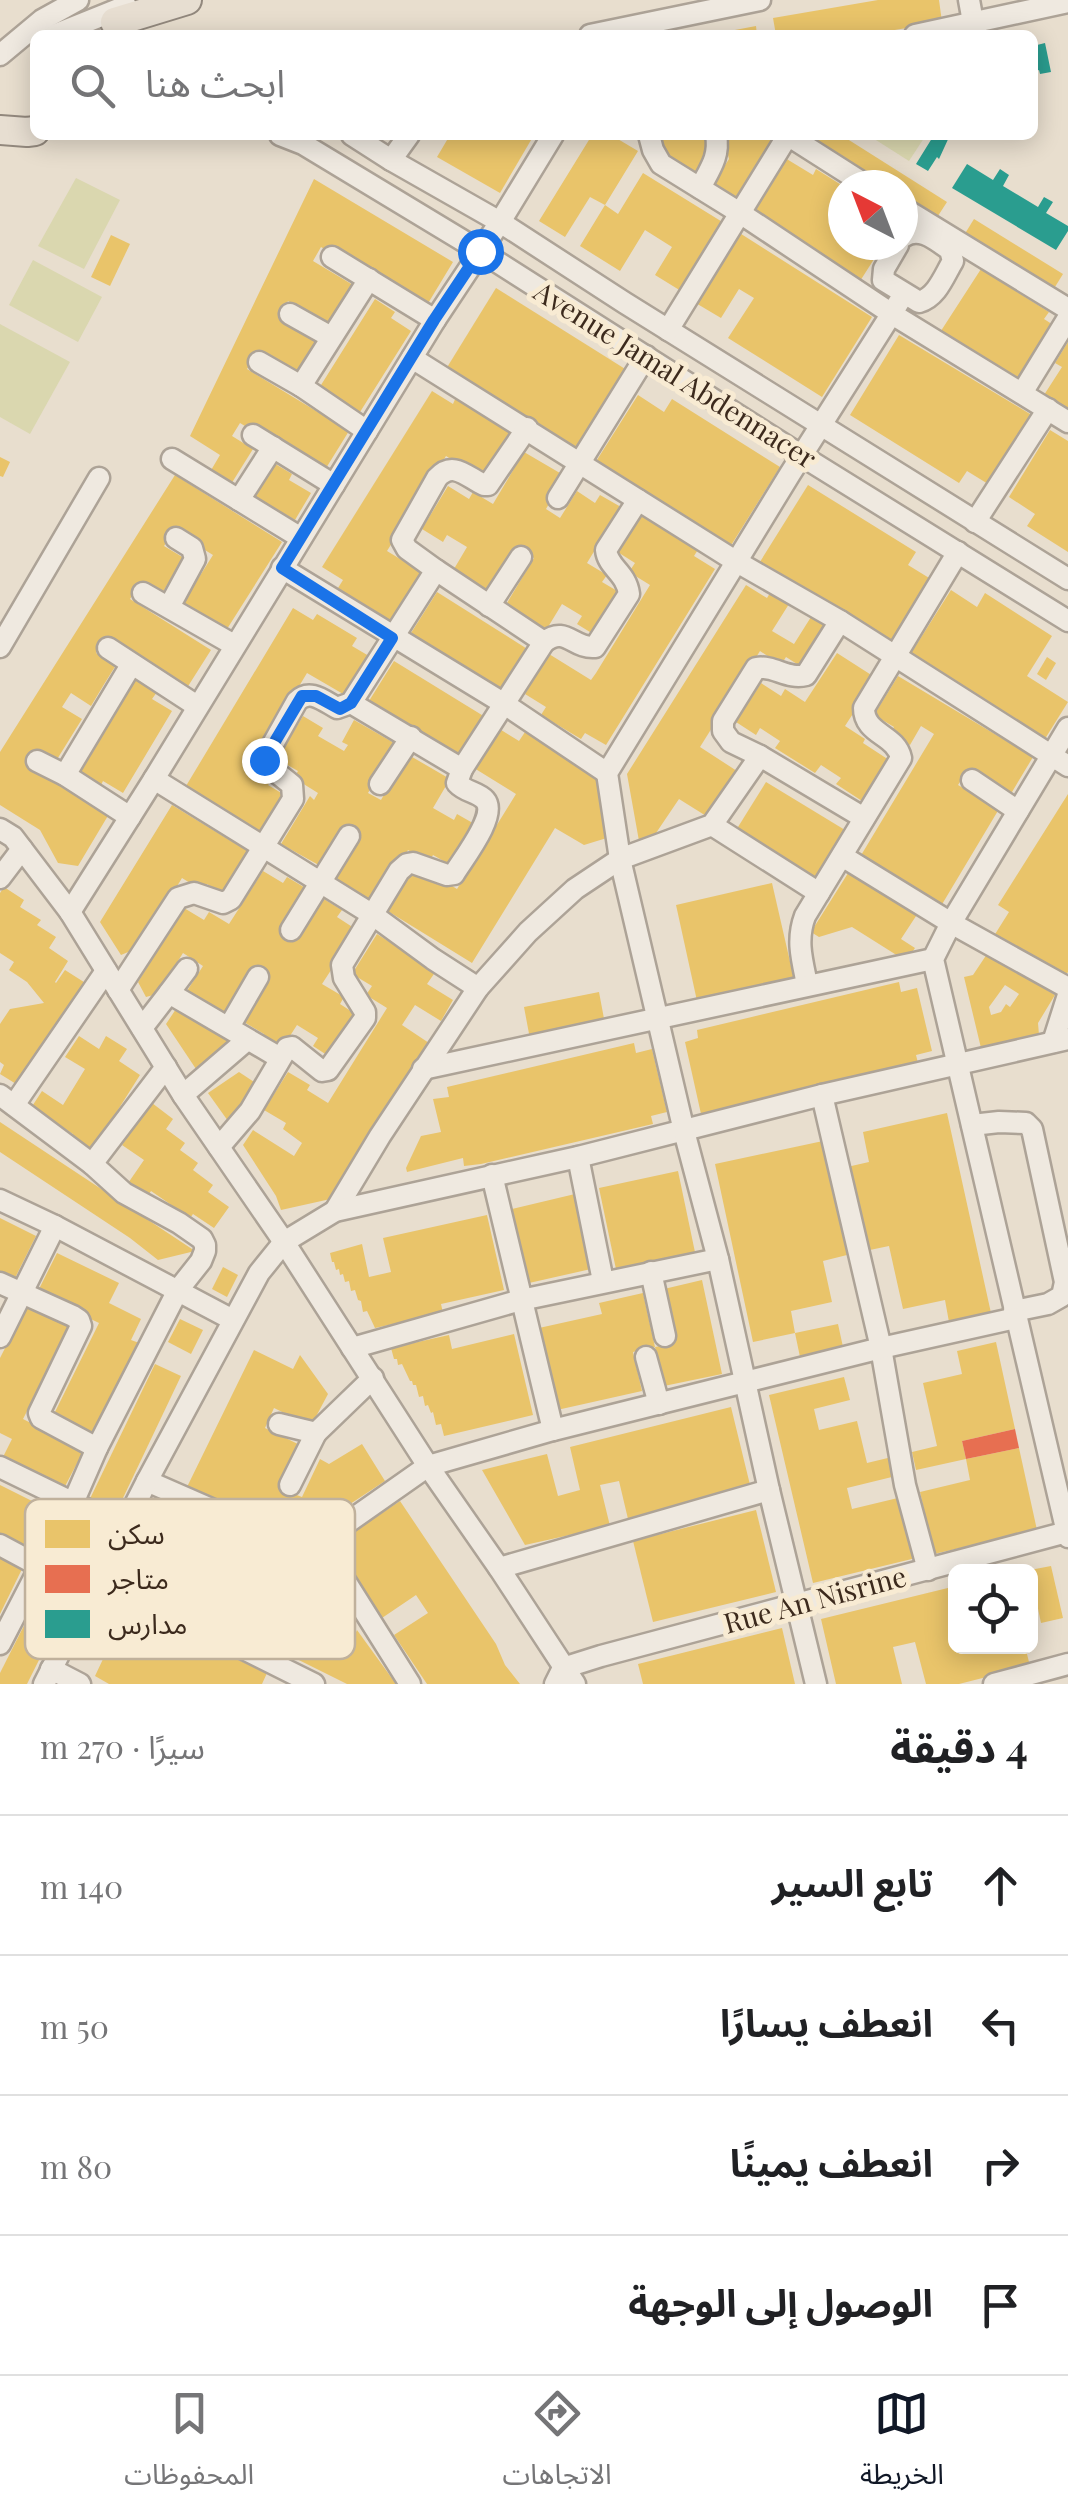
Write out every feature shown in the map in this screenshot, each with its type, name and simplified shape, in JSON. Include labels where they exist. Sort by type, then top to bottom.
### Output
[{"type":"main road","points":[[113,17],[186,0]]},
{"type":"main road","points":[[0,130],[30,131]]},
{"type":"street","points":[[0,55],[42,20],[78,0]]},
{"type":"street","points":[[70,30],[113,17],[146,0]]},
{"type":"street","points":[[614,30],[760,0]]},
{"type":"street","points":[[969,0],[973,22]]},
{"type":"street","points":[[937,30],[1068,2]]},
{"type":"street","points":[[0,67],[30,48]]},
{"type":"street","name":"Avenue Jamal Abdennacer","points":[[293,140],[480,251],[1068,621]]},
{"type":"street","name":"Avenue Jamal Abdennacer","points":[[360,140],[500,222],[1068,579]]},
{"type":"street","points":[[391,160],[405,140]]},
{"type":"street","points":[[70,912],[434,320],[550,140]]},
{"type":"street","points":[[650,140],[661,164],[892,314],[1068,422]]},
{"type":"street","points":[[700,188],[716,160],[717,140]]},
{"type":"street","points":[[668,330],[786,140]]},
{"type":"street","points":[[794,140],[842,170]]},
{"type":"street","points":[[889,260],[882,280],[919,302],[928,300],[936,291],[952,260],[950,250],[918,220]]},
{"type":"street","points":[[918,232],[936,235],[1068,309]]},
{"type":"street","points":[[332,257],[434,320]]},
{"type":"street","points":[[301,386],[369,279]]},
{"type":"street","points":[[816,1684],[620,859],[607,772],[904,294]]},
{"type":"street","points":[[290,314],[330,337]]},
{"type":"street","points":[[1022,393],[1068,318]]},
{"type":"street","points":[[558,498],[646,356]]},
{"type":"street","points":[[412,358],[1060,760]]},
{"type":"street","points":[[259,362],[367,431]]},
{"type":"street","points":[[976,522],[1048,409]]},
{"type":"street","points":[[526,428],[488,485],[450,468],[437,478],[402,540],[407,549],[436,570],[544,642]]},
{"type":"street","points":[[253,435],[334,485]]},
{"type":"street","points":[[238,500],[273,447]]},
{"type":"street","points":[[172,459],[301,538]]},
{"type":"street","points":[[0,647],[99,478]]},
{"type":"street","points":[[219,1147],[250,1111],[287,1048],[292,1047],[322,1071],[328,1070],[366,1018],[341,969],[399,871],[407,864],[454,874],[488,819],[488,803],[457,783],[462,769],[544,642],[560,635],[586,648],[598,644],[629,594],[626,581],[606,550],[638,500]]},
{"type":"street","points":[[169,607],[195,559],[192,548],[176,538]]},
{"type":"street","points":[[807,984],[800,936],[806,916],[901,758],[899,748],[867,723],[863,714],[866,704],[958,552]]},
{"type":"street","points":[[489,606],[520,556]]},
{"type":"street","points":[[282,568],[607,772]]},
{"type":"street","points":[[118,990],[178,898],[194,893],[228,902],[293,799],[290,782],[266,764],[264,758],[297,701],[310,695],[337,708],[351,703],[436,570]]},
{"type":"street","points":[[144,593],[234,645]]},
{"type":"street","points":[[840,621],[806,676],[797,678],[770,668],[756,668],[723,721],[722,731],[731,742],[864,818]]},
{"type":"street","points":[[108,648],[197,706]]},
{"type":"street","points":[[65,775],[131,664]]},
{"type":"street","points":[[351,703],[462,769]]},
{"type":"street","points":[[1068,728],[1060,760],[1018,811],[933,958],[1068,1534]]},
{"type":"street","points":[[380,784],[410,737]]},
{"type":"street","points":[[335,1211],[478,988],[547,914],[575,889],[620,859],[712,826],[760,756]]},
{"type":"street","points":[[37,760],[130,817]]},
{"type":"street","points":[[154,780],[373,915],[478,988]]},
{"type":"street","points":[[972,780],[1018,811]]},
{"type":"street","points":[[712,826],[819,893]]},
{"type":"street","points":[[0,829],[13,838],[70,912],[184,1095],[499,1568],[564,1679]]},
{"type":"street","points":[[290,930],[350,836]]},
{"type":"street","points":[[0,878],[22,849]]},
{"type":"street","points":[[138,1499],[259,1273],[284,1242],[335,1211],[1060,1041],[1068,992],[842,856]]},
{"type":"street","points":[[424,1069],[933,958]]},
{"type":"street","points":[[142,1028],[187,969]]},
{"type":"street","points":[[75,1499],[178,1290],[206,1251],[202,1239],[124,1192],[7,1100],[106,971]]},
{"type":"street","points":[[228,1027],[258,978]]},
{"type":"street","points":[[169,993],[280,1058]]},
{"type":"street","points":[[184,1095],[247,1040]]},
{"type":"street","points":[[92,1164],[166,1067]]},
{"type":"street","points":[[822,1095],[928,1570]]},
{"type":"street","points":[[355,1517],[428,1466],[552,1430],[1015,1315],[1062,1296],[1065,1282],[1032,1129],[1026,1122],[972,1126]]},
{"type":"street","points":[[578,1157],[604,1281]]},
{"type":"street","points":[[492,1174],[552,1430]]},
{"type":"street","points":[[0,1200],[234,1320]]},
{"type":"street","points":[[0,1337],[56,1226]]},
{"type":"street","points":[[352,1348],[521,1300],[718,1259]]},
{"type":"street","points":[[650,1272],[665,1336]]},
{"type":"street","points":[[0,1283],[80,1322],[39,1413],[98,1448]]},
{"type":"street","points":[[646,1358],[659,1404]]},
{"type":"street","points":[[290,1484],[316,1434],[373,1378]]},
{"type":"street","points":[[279,1424],[316,1434]]},
{"type":"street","points":[[0,1467],[65,1499]]},
{"type":"street","points":[[148,1480],[190,1499]]},
{"type":"street","points":[[499,1568],[769,1490]]},
{"type":"street","name":"Rue An Nisrine","points":[[564,1679],[798,1605],[1068,1534]]},
{"type":"street","points":[[0,1545],[25,1558]]},
{"type":"street","points":[[355,1596],[410,1684]]},
{"type":"street","points":[[0,1644],[25,1597]]},
{"type":"street","points":[[244,1659],[271,1674],[314,1684]]},
{"type":"street","points":[[994,1684],[1068,1664]]},
{"type":"street","points":[[1059,1684],[1068,1664]]},
{"type":"street","points":[[48,1677],[80,1684]]},
{"type":"shaded area","points":[[876,140],[923,140],[909,161]]},
{"type":"shaded area","points":[[76,178],[120,200],[84,269],[38,246]]},
{"type":"shaded area","points":[[33,260],[102,297],[78,342],[9,305]]},
{"type":"shaded area","points":[[0,324],[70,362],[30,434],[0,417]]},
{"type":"building: سكن","points":[[878,0],[939,0],[942,22],[895,30],[775,30],[773,18]]},
{"type":"building: سكن","points":[[447,140],[531,140],[500,193],[437,157]]},
{"type":"building: سكن","points":[[589,140],[619,140],[638,151],[605,205],[590,197],[565,237],[539,221]]},
{"type":"building: سكن","points":[[658,140],[706,140],[709,156],[697,178],[663,160]]},
{"type":"building: سكن","points":[[724,140],[778,140],[740,205],[711,187],[729,159]]},
{"type":"building: سكن","points":[[799,140],[849,140],[896,170],[850,170]]},
{"type":"building: سكن","points":[[785,158],[813,175],[816,169],[828,177],[828,260],[873,260],[855,289],[751,212]]},
{"type":"building: سكن","points":[[643,173],[724,223],[681,291],[655,275],[672,247],[645,230],[620,271],[580,246],[605,205],[618,214]]},
{"type":"building: سكن","points":[[314,179],[453,262],[424,310],[321,247],[313,261],[353,285],[329,326],[288,301],[280,315],[321,340],[296,381],[255,356],[247,369],[349,431],[323,473],[240,423],[232,436],[253,449],[228,489],[207,477],[220,455],[190,436]]},
{"type":"building: سكن","points":[[918,184],[947,202],[934,222],[918,212]]},
{"type":"building: سكن","points":[[974,219],[1063,274],[1050,295],[961,240]]},
{"type":"building: سكن","points":[[738,232],[872,317],[822,397],[728,338],[754,298],[739,289],[721,318],[694,302]]},
{"type":"building: سكن","points":[[111,235],[130,244],[110,286],[91,277]]},
{"type":"building: سكن","points":[[981,269],[1049,312],[1044,319],[1058,328],[1024,381],[1011,373],[1006,380],[937,337]]},
{"type":"building: سكن","points":[[496,288],[630,372],[581,453],[446,369]]},
{"type":"building: سكن","points":[[375,299],[395,312],[391,318],[411,331],[360,412],[340,399],[336,406],[316,393]]},
{"type":"building: سكن","points":[[899,335],[1035,417],[993,487],[967,471],[959,483],[850,415]]},
{"type":"building: سكن","points":[[1068,342],[1068,410],[1044,395],[1062,367],[1055,363]]},
{"type":"building: سكن","points":[[432,391],[453,404],[456,397],[517,435],[487,482],[446,456],[387,551],[428,576],[397,625],[338,588],[343,580],[322,567]]},
{"type":"building: سكن","points":[[638,395],[664,412],[672,399],[780,467],[730,547],[595,463]]},
{"type":"building: سكن","points":[[1050,430],[1068,441],[1068,552],[1027,526],[1035,514],[1009,497]]},
{"type":"building: سكن","points":[[524,452],[565,476],[546,509],[560,518],[577,491],[595,503],[600,495],[621,507],[587,563],[607,575],[602,582],[624,595],[598,637],[577,624],[582,616],[562,604],[545,632],[504,608],[534,558],[520,550],[491,597],[451,574],[467,547],[447,535],[443,542],[422,529],[448,486],[469,499],[473,492],[493,504]]},
{"type":"building: سكن","points":[[0,457],[10,462],[3,477],[0,476]]},
{"type":"building: سكن","points":[[272,462],[292,474],[289,480],[311,493],[295,520],[252,495]]},
{"type":"building: سكن","points":[[175,475],[282,542],[227,629],[204,615],[200,622],[179,609],[213,555],[174,531],[164,546],[184,558],[159,598],[139,585],[130,599],[211,650],[185,691],[104,640],[96,653],[116,665],[91,706],[71,693],[62,707],[82,719],[56,761],[36,749],[27,763],[109,814],[78,866],[58,863],[40,830],[0,805],[0,752]]},
{"type":"building: سكن","points":[[808,485],[916,552],[908,565],[934,581],[892,649],[758,565]]},
{"type":"building: سكن","points":[[640,512],[699,548],[694,556],[715,569],[606,745],[585,733],[581,739],[541,715],[546,707],[525,694],[549,654],[591,680],[596,673],[650,585],[629,572],[635,563],[616,551]]},
{"type":"building: سكن","points":[[746,585],[767,598],[770,593],[789,604],[772,631],[794,644],[811,617],[833,630],[808,671],[786,657],[781,665],[760,651],[700,747],[740,773],[711,819],[679,799],[654,836],[639,841],[627,774]]},
{"type":"building: سكن","points":[[951,590],[977,607],[985,593],[1052,636],[1027,676],[1068,702],[1043,742],[908,658]]},
{"type":"building: سكن","points":[[437,592],[532,652],[507,692],[411,633]]},
{"type":"building: سكن","points":[[293,608],[313,620],[317,614],[357,638],[352,646],[374,659],[350,698],[307,673],[250,768],[288,797],[261,842],[201,806],[206,798],[186,786]]},
{"type":"building: سكن","points":[[837,653],[876,678],[845,726],[889,760],[862,801],[836,784],[841,778],[821,765],[815,773],[775,748],[780,741],[760,728],[756,735],[736,722],[761,683],[781,696],[785,689],[805,702]]},
{"type":"building: سكن","points":[[1047,657],[1056,663],[1046,680],[1037,674]]},
{"type":"building: سكن","points":[[394,661],[490,720],[464,761],[369,701]]},
{"type":"building: سكن","points":[[898,676],[1033,757],[1009,797],[967,771],[958,785],[999,809],[941,906],[860,857],[934,734],[921,726],[910,745],[890,733],[894,727],[874,715]]},
{"type":"building: سكن","points":[[136,679],[157,692],[152,699],[172,711],[123,793],[103,781],[100,787],[79,775]]},
{"type":"building: سكن","points":[[303,716],[323,728],[318,736],[344,751],[348,745],[342,742],[354,720],[396,744],[368,793],[381,800],[407,754],[450,779],[433,808],[454,820],[457,814],[478,826],[454,867],[433,855],[429,862],[408,850],[377,904],[334,879],[361,833],[348,826],[324,868],[281,844],[310,796],[314,800],[318,793],[294,778],[298,771],[277,759]]},
{"type":"building: سكن","points":[[498,728],[519,741],[525,732],[595,776],[610,837],[584,845],[555,828],[472,963],[386,910],[412,868],[457,889],[516,794],[474,768]]},
{"type":"building: سكن","points":[[766,782],[845,830],[812,883],[733,835]]},
{"type":"building: سكن","points":[[1068,794],[1068,972],[1061,982],[992,939],[1009,912],[998,905]]},
{"type":"building: سكن","points":[[172,805],[254,855],[229,897],[207,884],[203,891],[182,878],[140,947],[121,955],[100,922]]},
{"type":"building: سكن","points":[[850,870],[918,913],[901,939],[915,948],[906,961],[852,927],[819,937],[811,932]]},
{"type":"building: سكن","points":[[263,871],[283,883],[287,877],[342,910],[337,917],[357,930],[322,984],[344,997],[340,1004],[360,1017],[333,1059],[313,1046],[318,1038],[297,1025],[279,1053],[260,1040],[264,1034],[244,1022],[270,980],[256,971],[225,1019],[185,994],[203,966],[183,953],[157,994],[146,997],[138,982],[184,908],[204,920],[209,912],[229,924]]},
{"type":"building: سكن","points":[[772,883],[794,979],[697,1001],[676,905]]},
{"type":"building: سكن","points":[[4,887],[24,900],[20,907],[41,920],[37,925],[56,937],[49,948],[68,961],[55,982],[65,970],[87,984],[21,1087],[0,1074],[4,1065],[0,1062],[0,1024],[10,1009],[44,1003],[27,982],[9,970],[14,962],[0,953],[0,893]]},
{"type":"building: سكن","points":[[377,934],[436,971],[427,984],[453,1000],[441,1021],[415,1005],[402,1025],[429,1043],[335,1198],[281,1210],[243,1145],[253,1130],[294,1156],[302,1143],[283,1129],[286,1123],[264,1110],[288,1072],[310,1085],[307,1090],[328,1103],[387,1008],[366,995],[372,986],[352,974]]},
{"type":"building: سكن","points":[[987,954],[1055,995],[1038,1023],[1039,1035],[981,1048],[964,977],[973,975]],"holes":[[[1005,985],[1019,994],[1010,1007],[1006,1004],[1001,1012],[991,1015],[989,1007]]]},
{"type":"building: سكن","points":[[899,982],[901,992],[917,988],[932,1051],[916,1055],[918,1063],[701,1114],[685,1042],[698,1038],[697,1030]]},
{"type":"building: سكن","points":[[599,992],[605,1024],[530,1039],[524,1007]]},
{"type":"building: سكن","points":[[178,1006],[230,1042],[198,1072],[166,1024]]},
{"type":"building: سكن","points":[[79,1036],[99,1049],[106,1036],[127,1049],[119,1061],[140,1075],[90,1154],[69,1141],[73,1134],[29,1111],[42,1091],[63,1105],[85,1069],[65,1057]]},
{"type":"building: سكن","points":[[634,1043],[636,1053],[652,1049],[667,1112],[651,1116],[653,1124],[481,1164],[464,1166],[463,1158],[407,1172],[421,1136],[441,1132],[433,1099],[449,1097],[447,1087]]},
{"type":"building: سكن","points":[[239,1072],[260,1086],[246,1108],[228,1121],[208,1093]]},
{"type":"building: سكن","points":[[152,1103],[173,1119],[166,1129],[185,1143],[180,1150],[198,1163],[193,1170],[213,1185],[208,1192],[229,1207],[214,1228],[193,1214],[185,1225],[165,1211],[170,1204],[151,1191],[143,1203],[124,1189],[144,1160],[122,1145]]},
{"type":"building: سكن","points":[[947,1113],[991,1313],[949,1322],[945,1300],[903,1309],[889,1246],[865,1251],[847,1167],[869,1162],[863,1132]]},
{"type":"building: سكن","points":[[0,1122],[195,1251],[158,1260],[0,1152]]},
{"type":"building: سكن","points":[[823,1141],[847,1255],[823,1261],[832,1302],[791,1311],[795,1333],[753,1342],[715,1164]]},
{"type":"building: سكن","points":[[678,1171],[696,1257],[617,1274],[599,1188]]},
{"type":"building: سكن","points":[[575,1194],[591,1269],[529,1283],[512,1209]]},
{"type":"building: سكن","points":[[487,1215],[504,1290],[441,1304],[443,1313],[375,1328],[367,1311],[363,1312],[355,1290],[351,1291],[349,1281],[345,1282],[332,1262],[330,1253],[362,1244],[369,1277],[391,1272],[383,1238]]},
{"type":"building: سكن","points":[[0,1218],[36,1236],[15,1278],[0,1271]]},
{"type":"building: سكن","points":[[57,1253],[119,1283],[109,1303],[141,1319],[131,1340],[142,1344],[96,1437],[53,1416],[99,1323],[37,1293]]},
{"type":"building: سكن","points":[[223,1267],[238,1275],[227,1297],[212,1289]]},
{"type":"building: سكن","points":[[702,1280],[722,1374],[664,1386],[655,1347],[675,1343],[664,1289]]},
{"type":"building: سكن","points":[[643,1293],[655,1347],[633,1352],[642,1391],[557,1410],[539,1328],[602,1314],[599,1303]]},
{"type":"building: سكن","points":[[27,1305],[70,1326],[23,1419],[84,1450],[63,1490],[2,1459],[12,1439],[0,1433],[0,1358]]},
{"type":"building: سكن","points":[[180,1319],[203,1330],[191,1354],[168,1342]]},
{"type":"building: سكن","points":[[838,1324],[843,1347],[800,1357],[795,1333]]},
{"type":"building: سكن","points":[[514,1334],[533,1415],[444,1436],[441,1424],[436,1425],[433,1412],[425,1406],[423,1396],[419,1397],[402,1364],[394,1359],[391,1348],[449,1335],[452,1349]]},
{"type":"building: سكن","points":[[996,1342],[1015,1429],[962,1441],[966,1459],[916,1470],[912,1452],[937,1446],[923,1383],[962,1374],[957,1351]]},
{"type":"building: سكن","points":[[254,1350],[293,1369],[300,1355],[328,1394],[311,1426],[274,1408],[265,1428],[302,1446],[281,1489],[302,1497],[320,1459],[329,1464],[362,1444],[385,1481],[355,1501],[211,1499],[187,1487]]},
{"type":"building: سكن","points":[[155,1364],[181,1376],[123,1499],[90,1499]]},
{"type":"building: سكن","points":[[844,1377],[850,1400],[814,1409],[819,1430],[857,1421],[867,1463],[892,1457],[896,1476],[847,1488],[852,1509],[902,1497],[916,1558],[813,1583],[769,1395]]},
{"type":"building: سكن","points":[[731,1407],[751,1489],[628,1519],[619,1481],[600,1485],[610,1526],[525,1545],[482,1470],[547,1454],[558,1496],[580,1490],[570,1447]]},
{"type":"building: سكن","points":[[1019,1448],[1037,1530],[934,1554],[920,1492],[970,1480],[966,1459]]},
{"type":"building: سكن","points":[[0,1485],[28,1499],[25,1548],[0,1535]]},
{"type":"building: سكن","points":[[400,1501],[520,1684],[427,1684],[394,1635],[428,1613],[416,1595],[382,1618],[355,1577],[355,1531]]},
{"type":"building: سكن","points":[[756,1510],[776,1592],[653,1622],[633,1541]]},
{"type":"building: سكن","points":[[0,1558],[22,1569],[0,1614]]},
{"type":"building: سكن","points":[[1051,1566],[1063,1618],[1041,1623],[1038,1568]]},
{"type":"building: سكن","points":[[948,1588],[948,1654],[1027,1654],[1030,1666],[959,1684],[926,1684],[915,1642],[893,1647],[902,1684],[836,1684],[821,1619]]},
{"type":"building: سكن","points":[[25,1624],[25,1659],[40,1659],[27,1684],[0,1684],[0,1673]]},
{"type":"building: سكن","points":[[782,1628],[795,1684],[643,1684],[638,1664]]},
{"type":"building: سكن","points":[[357,1630],[396,1684],[347,1684],[297,1659],[355,1659]]},
{"type":"building: سكن","points":[[103,1659],[236,1659],[267,1673],[262,1684],[109,1684],[95,1676]]},
{"type":"building: متاجر","points":[[1015,1429],[1019,1448],[966,1459],[962,1441]]},
{"type":"building: مدارس","points":[[1045,43],[1051,72],[1040,74],[1038,70],[1038,45]]},
{"type":"building: مدارس","points":[[931,140],[948,140],[928,171],[916,164]]},
{"type":"building: مدارس","points":[[967,164],[993,180],[1000,169],[1009,175],[1003,186],[1038,207],[1044,197],[1053,202],[1046,213],[1068,226],[1056,250],[952,188]]},
{"type":"route","points":[[264,760],[302,696],[316,696],[340,709],[351,703],[392,638],[282,568],[480,251]]}]
